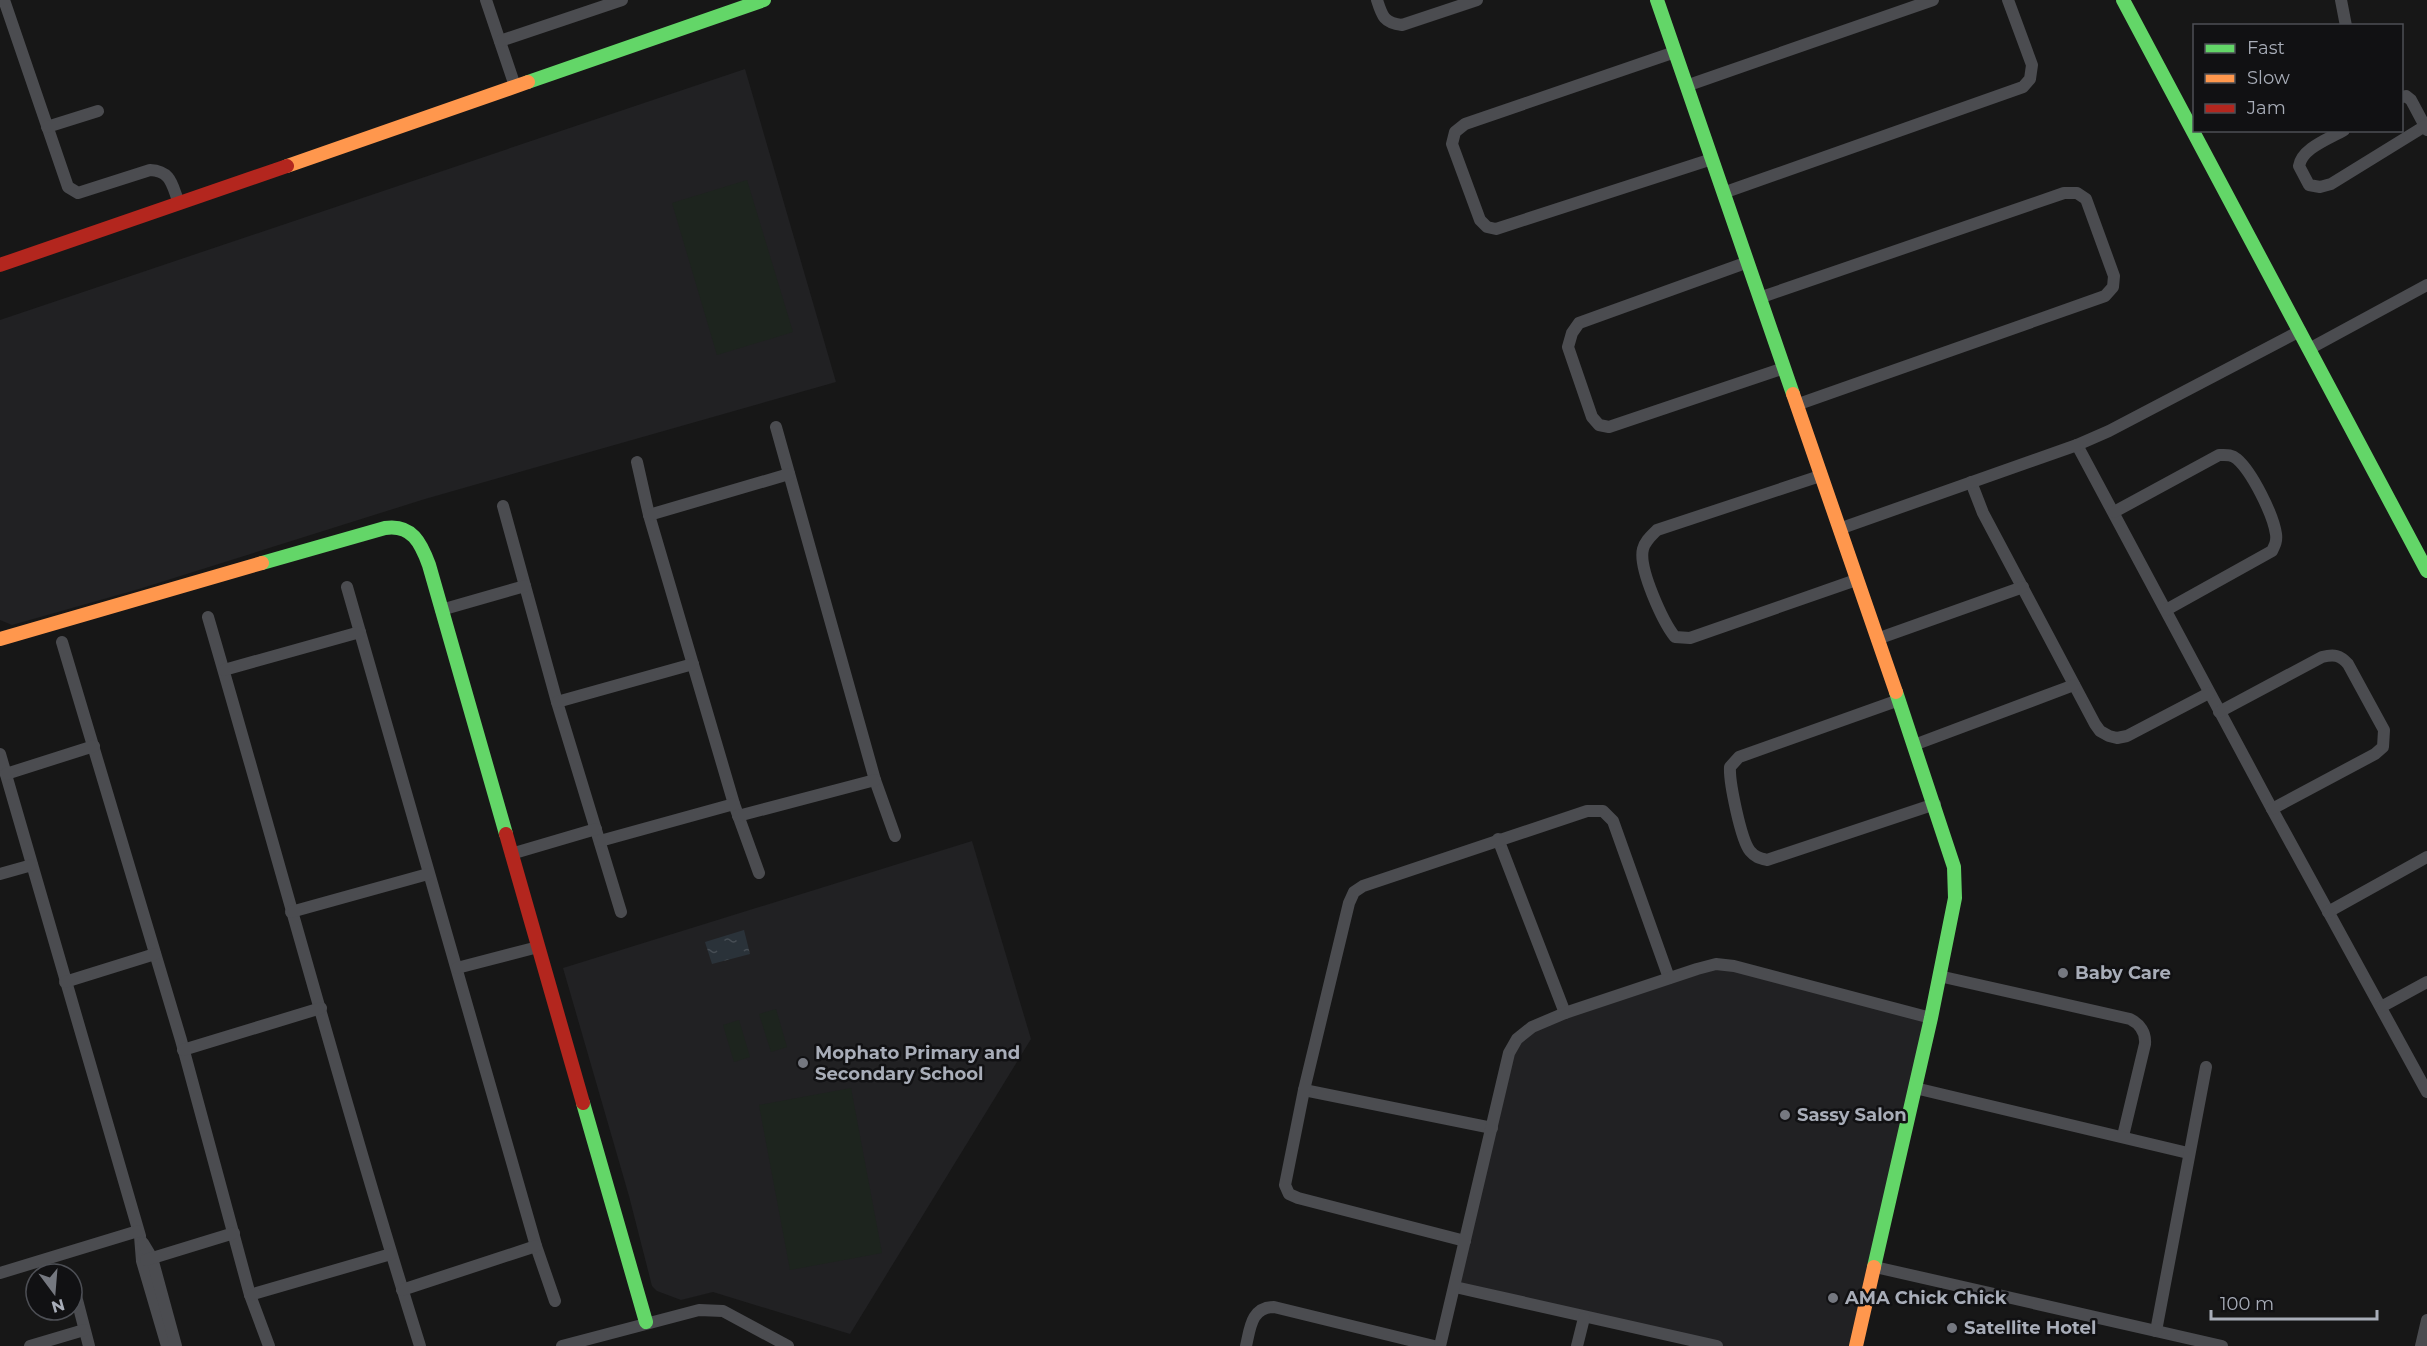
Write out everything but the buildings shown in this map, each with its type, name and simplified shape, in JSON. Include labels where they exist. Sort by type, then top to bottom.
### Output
[{"type":"street","points":[[4,0],[68,187],[78,193],[150,170],[160,171],[167,175],[179,203]]},
{"type":"street","points":[[486,0],[515,86]]},
{"type":"street","points":[[500,42],[622,0]]},
{"type":"street","points":[[0,265],[764,0]]},
{"type":"street","points":[[1377,0],[1382,15],[1390,24],[1402,25],[1477,0]]},
{"type":"street","points":[[1657,0],[1935,804],[1954,867],[1955,898],[1931,1018],[1856,1346]]},
{"type":"street","points":[[1686,86],[1933,0]]},
{"type":"street","points":[[1723,193],[2023,87],[2030,79],[2032,65],[2008,0]]},
{"type":"street","points":[[2123,0],[2192,122]]},
{"type":"street","points":[[2342,0],[2346,24]]},
{"type":"street","points":[[1675,52],[1465,124],[1455,132],[1452,144],[1480,220],[1487,227],[1496,229],[1712,159]]},
{"type":"street","points":[[2341,132],[2300,159],[2299,166],[2309,185],[2320,187],[2331,184],[2426,128],[2411,100],[2406,96],[2403,97]]},
{"type":"street","points":[[47,127],[98,111]]},
{"type":"street","points":[[2197,132],[2427,571]]},
{"type":"street","points":[[1759,298],[2064,193],[2077,193],[2086,199],[2114,276],[2113,288],[2105,296],[1796,405]]},
{"type":"street","points":[[1748,262],[1579,323],[1572,333],[1568,346],[1575,367],[1592,417],[1599,425],[1609,427],[1784,368]]},
{"type":"street","points":[[2310,349],[2427,285]]},
{"type":"street","points":[[1839,529],[2077,445],[2140,416],[2300,331]]},
{"type":"street","points":[[776,427],[875,780],[895,836]]},
{"type":"street","points":[[2077,445],[2272,810],[2427,1092]]},
{"type":"street","points":[[2114,512],[2220,455],[2229,454],[2236,458],[2259,492],[2276,532],[2277,542],[2272,551],[2166,610]]},
{"type":"street","points":[[637,462],[649,515],[734,804],[759,873]]},
{"type":"street","points":[[649,515],[789,474]]},
{"type":"street","points":[[1820,476],[1657,530],[1648,538],[1643,550],[1643,564],[1666,626],[1675,637],[1690,638],[1856,580]]},
{"type":"street","points":[[1971,482],[1983,513],[2100,731],[2116,738],[2127,736],[2210,693]]},
{"type":"street","points":[[503,506],[557,702],[621,912]]},
{"type":"street","points":[[0,639],[392,526],[407,530],[422,548],[441,610],[646,1322]]},
{"type":"street","points":[[441,610],[525,586]]},
{"type":"street","points":[[348,587],[428,874],[536,1246],[555,1301]]},
{"type":"street","points":[[1877,639],[2023,587]]},
{"type":"street","points":[[208,617],[291,912],[420,1346]]},
{"type":"street","points":[[224,670],[360,632]]},
{"type":"street","points":[[62,642],[183,1050],[250,1295],[269,1346]]},
{"type":"street","points":[[2219,712],[2322,657],[2333,654],[2341,657],[2348,664],[2384,730],[2383,747],[2375,754],[2272,810]]},
{"type":"street","points":[[557,702],[693,664]]},
{"type":"street","points":[[1914,745],[2074,686]]},
{"type":"street","points":[[1899,700],[1739,757],[1730,767],[1729,780],[1748,849],[1756,858],[1767,860],[1935,804]]},
{"type":"street","points":[[6,774],[94,746]]},
{"type":"street","points":[[0,754],[140,1235],[167,1346]]},
{"type":"street","points":[[738,816],[875,780]]},
{"type":"street","points":[[512,854],[734,804]]},
{"type":"street","points":[[1465,1241],[1289,1194],[1285,1180],[1304,1090],[1349,903],[1354,892],[1363,886],[1498,839],[1587,811],[1603,811],[1613,821],[1670,978]]},
{"type":"street","points":[[1498,839],[1565,1013]]},
{"type":"street","points":[[2328,912],[2427,857]]},
{"type":"street","points":[[0,874],[32,865]]},
{"type":"street","points":[[291,912],[428,874]]},
{"type":"street","points":[[457,968],[538,947]]},
{"type":"street","points":[[65,982],[155,954]]},
{"type":"street","points":[[1440,1346],[1509,1053],[1517,1039],[1532,1028],[1565,1013],[1716,964],[1734,966],[1931,1018]]},
{"type":"street","points":[[1939,976],[2130,1019],[2138,1024],[2145,1036],[2145,1044],[2123,1136]]},
{"type":"street","points":[[2381,1007],[2427,982]]},
{"type":"street","points":[[183,1050],[321,1008]]},
{"type":"street","points":[[2156,1330],[2206,1067]]},
{"type":"street","points":[[1915,1088],[2188,1153]]},
{"type":"street","points":[[1304,1090],[1492,1128]]},
{"type":"street","points":[[147,1260],[234,1233]]},
{"type":"street","points":[[0,1273],[140,1235]]},
{"type":"street","points":[[402,1290],[536,1246]]},
{"type":"street","points":[[250,1295],[392,1254]]},
{"type":"street","points":[[147,1260],[176,1346]]},
{"type":"street","points":[[1875,1267],[2222,1346]]},
{"type":"street","points":[[1455,1287],[1584,1318],[1717,1346]]},
{"type":"street","points":[[1246,1346],[1253,1318],[1267,1307],[1434,1346]]},
{"type":"street","points":[[562,1346],[646,1322],[699,1310],[723,1311],[788,1346]]},
{"type":"street","points":[[1577,1346],[1584,1318]]},
{"type":"street","points":[[2421,1346],[2427,1320]]},
{"type":"street","points":[[82,1322],[89,1346]]},
{"type":"street","points":[[30,1346],[84,1330]]},
{"type":"street","points":[[608,1333],[611,1346]]},
{"type":"shaded area","points":[[745,69],[836,382],[425,499],[139,589],[12,625],[0,620],[0,320]]},
{"type":"shaded area","points":[[747,180],[793,332],[717,355],[672,203]]},
{"type":"shaded area","name":"Mophato Primary and Secondary School","points":[[972,841],[1031,1039],[850,1334],[713,1292],[681,1300],[657,1291],[652,1286],[629,1196],[563,968]]},
{"type":"shaded area","points":[[1716,964],[1931,1018],[1856,1346],[1717,1346],[1455,1287],[1509,1053],[1532,1027]]},
{"type":"shaded area","points":[[776,1009],[787,1047],[771,1052],[759,1014]]},
{"type":"shaded area","points":[[739,1020],[750,1057],[734,1062],[723,1025]]},
{"type":"shaded area","points":[[851,1088],[882,1253],[790,1270],[759,1105]]},
{"type":"water","points":[[744,930],[750,954],[712,964],[705,942]]},
{"type":"traffic: fast","points":[[528,82],[764,0]]},
{"type":"traffic: fast","points":[[1657,0],[1793,394]]},
{"type":"traffic: fast","points":[[2123,0],[2193,131]]},
{"type":"traffic: fast","points":[[2193,132],[2427,571]]},
{"type":"traffic: fast","points":[[262,563],[385,528],[402,529],[414,537],[423,549],[429,565],[506,834]]},
{"type":"traffic: fast","points":[[1874,1267],[1931,1018],[1955,898],[1954,867],[1896,692]]},
{"type":"traffic: fast","points":[[583,1103],[646,1322]]},
{"type":"traffic: slow","points":[[287,166],[528,82]]},
{"type":"traffic: slow","points":[[1793,394],[1896,692]]},
{"type":"traffic: slow","points":[[0,639],[262,563]]},
{"type":"traffic: slow","points":[[1856,1346],[1874,1267]]},
{"type":"traffic: jam","points":[[0,265],[287,166]]},
{"type":"traffic: jam","points":[[506,834],[583,1103]]},
{"type":"place","name":"Baby Care","points":[[2063,973]]},
{"type":"place","name":"Mophato Primary and Secondary School","points":[[803,1063]]},
{"type":"place","name":"Sassy Salon","points":[[1785,1115]]},
{"type":"place","name":"AMA Chick Chick","points":[[1833,1298]]},
{"type":"place","name":"Satellite Hotel","points":[[1952,1328]]}]
